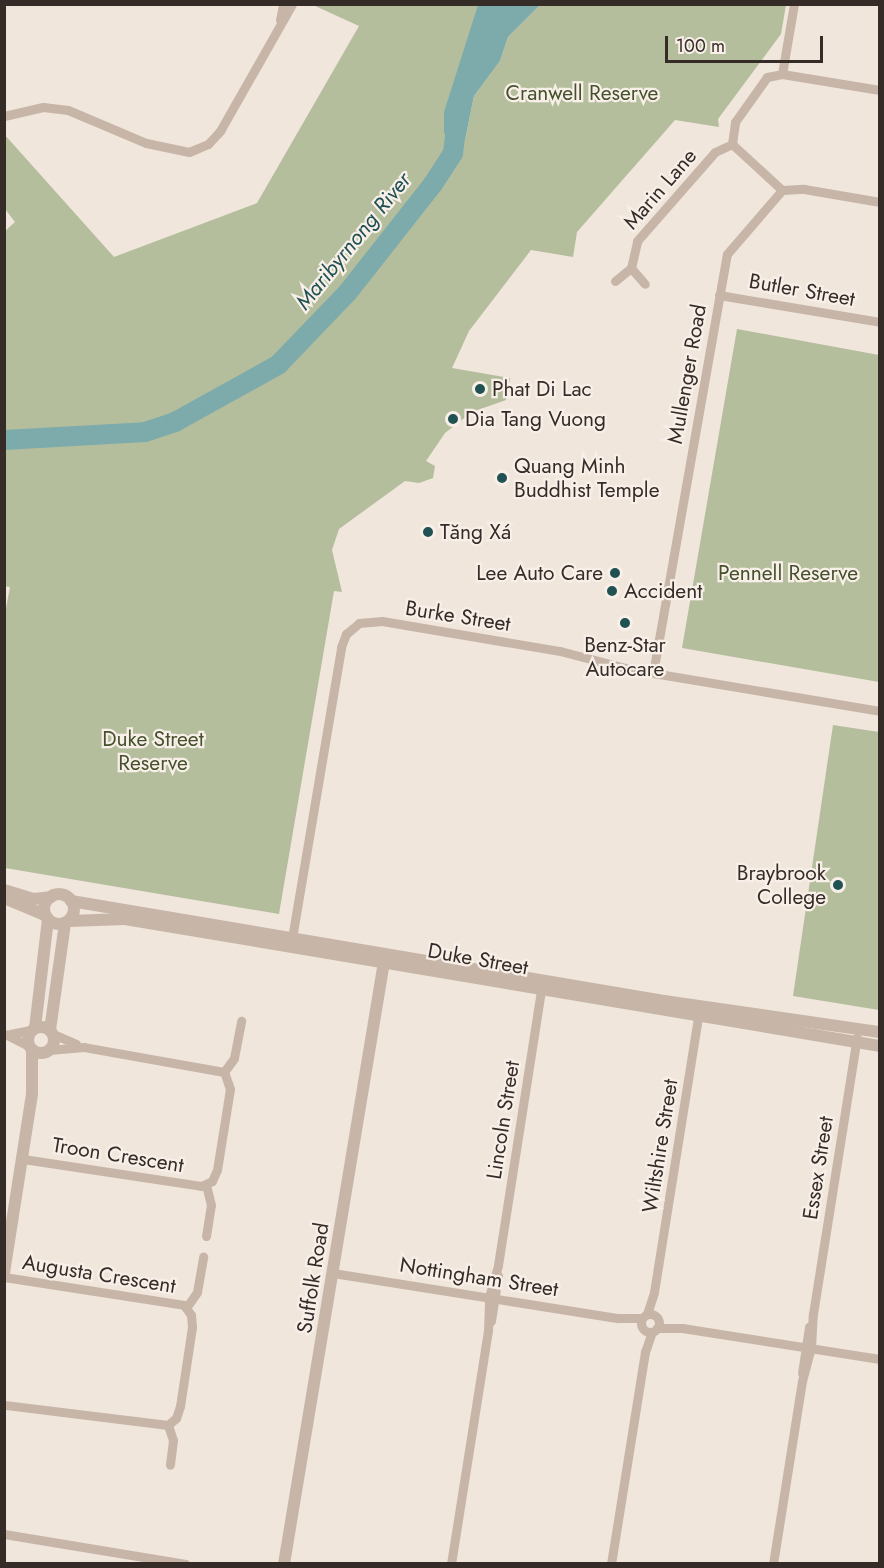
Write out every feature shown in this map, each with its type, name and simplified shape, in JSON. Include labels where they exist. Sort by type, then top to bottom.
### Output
[{"type":"street","points":[[275,34],[283,4]]},
{"type":"street","points":[[782,74],[794,4]]},
{"type":"street","points":[[4,116],[24,109],[68,110],[146,143],[189,152],[208,144],[220,131],[292,5]]},
{"type":"street","points":[[879,90],[782,74],[767,77],[735,122],[732,144],[782,190],[804,189],[879,202]]},
{"type":"street","name":"Marin Lane","points":[[631,268],[638,241],[715,152],[732,144]]},
{"type":"street","name":"Mullenger Road","points":[[653,673],[719,294],[732,244],[782,190]]},
{"type":"street","points":[[615,281],[631,268],[645,284]]},
{"type":"street","name":"Butler Street","points":[[719,294],[879,322]]},
{"type":"street","name":"Burke Street","points":[[291,942],[342,647],[354,626],[365,621],[382,621],[561,651],[653,673],[879,711]]},
{"type":"street","points":[[4,890],[33,899],[61,894],[71,900],[74,912],[67,922],[51,1032],[54,1042],[39,1049]]},
{"type":"street","points":[[4,1275],[39,1049],[33,1029],[46,917],[45,905],[51,897]]},
{"type":"street","points":[[4,898],[46,917],[67,922]]},
{"type":"street","name":"Duke Street","points":[[71,900],[383,959],[699,1011],[879,1046]]},
{"type":"street","name":"Duke Street","points":[[67,922],[124,920],[291,942]]},
{"type":"street","name":"Suffolk Road","points":[[284,1563],[290,1557],[383,959]]},
{"type":"street","name":"Lincoln Street","points":[[451,1563],[542,985]]},
{"type":"street","name":"Duke Street","points":[[699,1011],[879,1032]]},
{"type":"street","name":"Wiltshire Street","points":[[612,1563],[699,1011]]},
{"type":"street","points":[[5,1034],[39,1049],[84,1047],[224,1072],[234,1058],[241,1021]]},
{"type":"street","points":[[5,1034],[33,1029],[51,1032],[84,1047]]},
{"type":"street","name":"Essex Street","points":[[773,1563],[858,1029]]},
{"type":"street","name":"Troon Crescent","points":[[206,1185],[217,1170],[230,1089],[224,1072]]},
{"type":"street","name":"Troon Crescent","points":[[23,1159],[206,1185]]},
{"type":"street","name":"Troon Crescent","points":[[206,1185],[211,1205],[206,1236]]},
{"type":"street","name":"Augusta Crescent","points":[[186,1308],[197,1292],[203,1257]]},
{"type":"street","name":"Nottingham Street","points":[[333,1273],[879,1359]]},
{"type":"street","name":"Augusta Crescent","points":[[4,1275],[186,1308]]},
{"type":"street","name":"Augusta Crescent","points":[[168,1425],[176,1418],[180,1406],[192,1328],[186,1308]]},
{"type":"street","points":[[4,1398],[22,1405]]},
{"type":"street","points":[[4,1405],[22,1405],[168,1425],[173,1440],[170,1465]]},
{"type":"street","points":[[4,1535],[125,1559],[186,1563]]},
{"type":"green space","points":[[313,5],[502,5],[468,65],[465,140],[474,96],[500,61],[508,37],[540,5],[786,5],[781,34],[718,119],[719,127],[675,120],[577,232],[573,257],[531,250],[469,331],[452,368],[510,378],[506,400],[472,412],[445,433],[426,461],[435,466],[433,478],[419,483],[405,481],[339,529],[332,550],[342,592],[334,591],[279,914],[5,868],[4,619],[10,587],[4,586],[4,232],[15,222],[5,209],[4,134],[114,257],[257,203],[359,26]]},
{"type":"green space","name":"Pennell Reserve","points":[[737,329],[879,355],[879,682],[682,648]]},
{"type":"green space","name":"Braybrook College","points":[[833,725],[879,732],[879,1010],[793,996]]},
{"type":"water","points":[[478,5],[540,5],[508,37],[500,61],[474,96],[465,140],[453,153],[444,132],[444,112]]},
{"type":"waterway","name":"Maribyrnong River","points":[[4,440],[145,432],[175,422],[278,365],[348,292],[433,184],[453,153],[456,128]]},
{"type":"place","name":"Phat Di Lac","points":[[480,389]]},
{"type":"place","name":"Dia Tang Vuong","points":[[453,419]]},
{"type":"place","name":"Quang Minh Buddhist Temple","points":[[502,478]]},
{"type":"place","name":"Tăng Xá","points":[[428,532]]},
{"type":"place","name":"Lee Auto Care","points":[[615,573]]},
{"type":"place","name":"Accident","points":[[612,591]]},
{"type":"place","name":"Benz-Star Autocare","points":[[625,623]]},
{"type":"place","name":"Braybrook College","points":[[838,885]]},
{"type":"park label","name":"Cranwell Reserve","points":[[582,93]]},
{"type":"park label","name":"Duke Street Reserve","points":[[153,751]]}]
